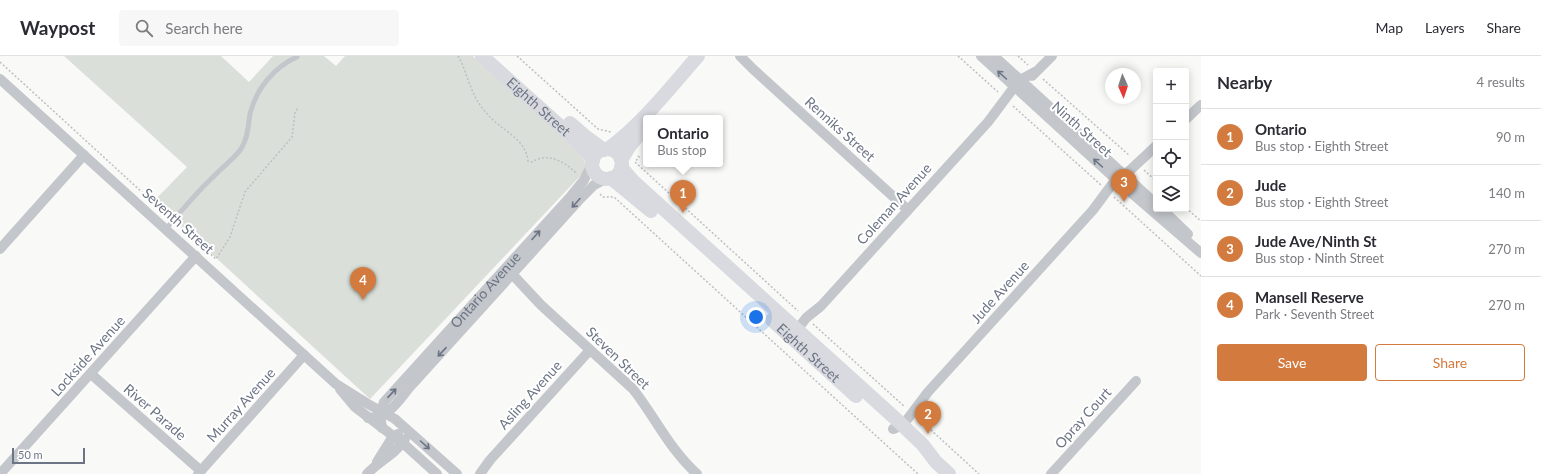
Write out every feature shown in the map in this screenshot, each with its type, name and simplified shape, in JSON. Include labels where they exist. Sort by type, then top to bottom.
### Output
[{"type":"street","name":"Eighth Street","points":[[482,56],[570,135],[589,154],[592,162]]},
{"type":"street","name":"Eighth Street","points":[[496,56],[586,137],[606,149]]},
{"type":"street","points":[[645,115],[698,56]]},
{"type":"street","points":[[656,115],[709,56]]},
{"type":"street","name":"Renniks Street","points":[[735,56],[753,69]]},
{"type":"street","name":"Renniks Street","points":[[740,56],[908,210]]},
{"type":"street","name":"Ninth Street","points":[[981,56],[1020,86],[1201,253]]},
{"type":"street","name":"Ninth Street","points":[[994,56],[1020,86]]},
{"type":"street","name":"Coleman Avenue","points":[[796,334],[1020,86],[1039,75],[1052,56]]},
{"type":"street","name":"Seventh Street","points":[[0,79],[336,384],[408,430],[457,474]]},
{"type":"street","points":[[1189,116],[1201,105]]},
{"type":"street","points":[[643,117],[635,126],[625,144],[618,174],[608,178],[598,175],[595,172],[592,162],[596,154],[606,149],[625,144],[643,129]]},
{"type":"street","points":[[606,149],[616,153],[621,164]]},
{"type":"street","name":"Jude Avenue","points":[[898,425],[1121,179],[1153,149]]},
{"type":"street","points":[[0,249],[84,155]]},
{"type":"street","name":"Ontario Avenue","points":[[588,183],[592,162]]},
{"type":"street","name":"Eighth Street","points":[[621,164],[634,182],[796,334]]},
{"type":"street","name":"Ontario Avenue","points":[[383,413],[384,402],[508,274],[571,196],[588,183],[608,178]]},
{"type":"street","name":"Eighth Street","points":[[608,178],[649,209],[796,334],[898,425],[923,445],[941,470]]},
{"type":"street","name":"Ninth Street","points":[[1121,179],[1153,202]]},
{"type":"street","points":[[1165,212],[1201,246]]},
{"type":"street","name":"Lockside Avenue","points":[[0,474],[196,256]]},
{"type":"street","name":"Steven Street","points":[[508,274],[633,389],[644,402],[675,451],[697,474]]},
{"type":"street","name":"Asling Avenue","points":[[480,474],[490,460],[590,350]]},
{"type":"street","name":"Murray Avenue","points":[[199,472],[304,354]]},
{"type":"street","name":"River Parade","points":[[91,374],[199,472]]},
{"type":"street","name":"Opray Court","points":[[1051,474],[1136,381]]},
{"type":"street","name":"Seventh Street","points":[[336,384],[346,398],[368,418],[403,443],[437,474]]},
{"type":"street","points":[[368,418],[383,413],[382,428]]},
{"type":"street","points":[[375,466],[394,437],[398,433],[408,430]]},
{"type":"street","points":[[367,474],[403,443],[408,430]]},
{"type":"street","name":"Asling Avenue","points":[[473,474],[490,460]]},
{"type":"lane","points":[[166,229],[213,177],[230,162],[240,150],[244,144],[253,102],[258,93],[280,67],[297,57]]},
{"type":"path","points":[[458,56],[474,97],[492,119],[518,140],[524,147],[528,161],[532,162],[540,157],[555,159],[569,166],[603,197],[614,197],[918,474]]},
{"type":"path","points":[[518,56],[598,129],[611,131],[640,157],[635,162],[979,474]]},
{"type":"path","points":[[958,56],[1201,276]]},
{"type":"path","points":[[1018,56],[1153,178]]},
{"type":"path","points":[[0,62],[216,259],[230,237],[244,192],[292,137],[295,113],[298,107]]},
{"type":"path","points":[[1189,211],[1201,221]]},
{"type":"shaded area","points":[[64,56],[221,56],[249,82],[273,56],[324,56],[336,66],[345,56],[473,56],[581,154],[585,161],[585,168],[583,173],[370,399],[154,201],[187,167]]},
{"type":"place","name":"Jude Ave/Ninth St","points":[[1124,202]]},
{"type":"place","name":"Ontario","points":[[683,213]]},
{"type":"place","name":"Mansell Reserve","points":[[363,300]]},
{"type":"place","name":"Jude","points":[[928,434]]}]
